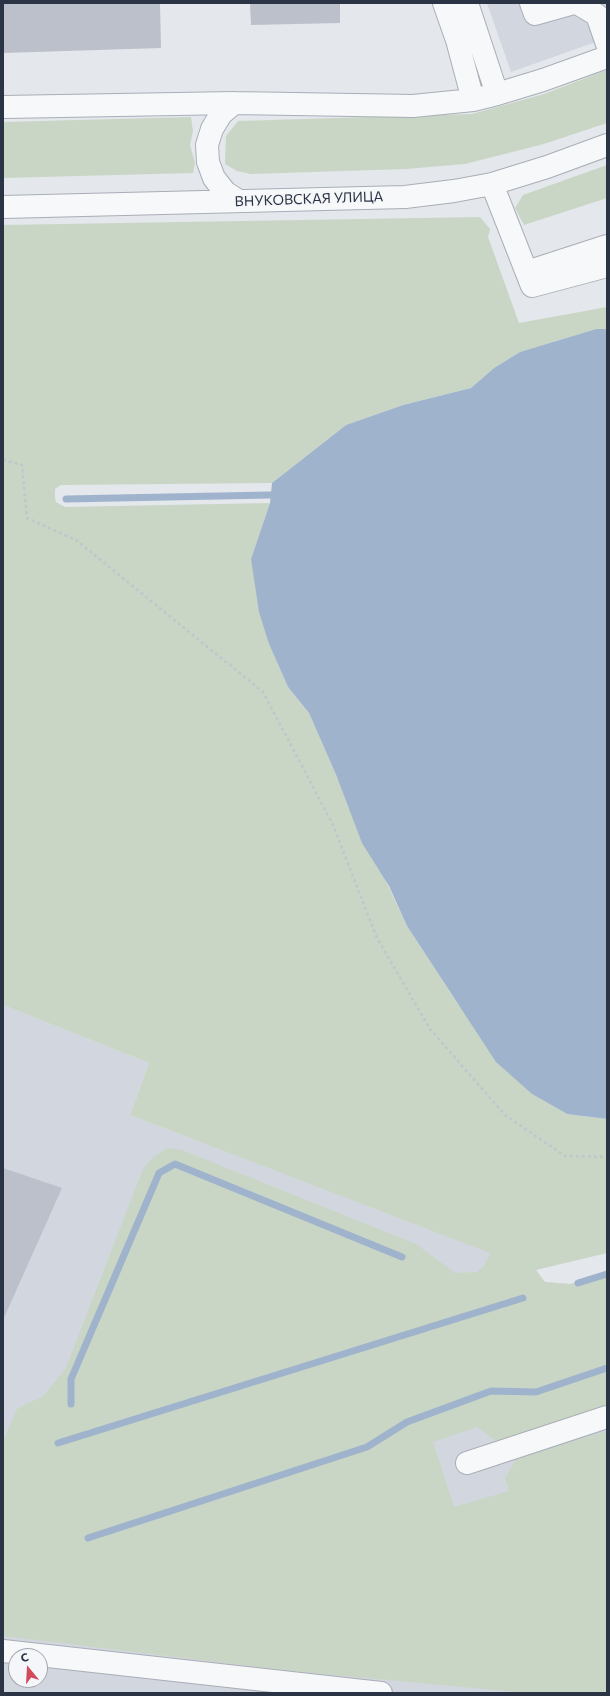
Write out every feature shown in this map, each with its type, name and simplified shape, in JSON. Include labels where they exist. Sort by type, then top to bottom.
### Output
[{"type":"street","points":[[444,3],[457,40],[473,100]]},
{"type":"street","points":[[467,3],[497,94]]},
{"type":"street","points":[[531,3],[535,14],[574,3]]},
{"type":"street","points":[[578,3],[596,15],[607,44]]},
{"type":"street","points":[[3,107],[234,103],[413,106],[473,100],[497,94],[543,80],[607,57]]},
{"type":"street","points":[[234,103],[221,114],[212,129],[207,145],[208,162],[214,178],[225,192],[239,201]]},
{"type":"street","name":"ВНУКОВСКАЯ УЛИЦА","points":[[3,207],[405,197],[454,191],[492,184],[547,167],[607,145]]},
{"type":"street","points":[[492,184],[532,286],[607,266]]},
{"type":"street","points":[[527,272],[607,246]]},
{"type":"street","points":[[467,1463],[607,1417]]},
{"type":"street","points":[[3,1651],[380,1693]]},
{"type":"path","points":[[3,460],[22,466],[27,518],[76,540],[263,692],[333,824],[377,938],[430,1029],[505,1115],[565,1156],[607,1158]]},
{"type":"shaded area","points":[[487,3],[607,3],[607,38],[511,72]]},
{"type":"shaded area","points":[[3,1005],[149,1063],[130,1115],[536,1270],[545,1282],[570,1284],[607,1300],[607,1693],[3,1693]]},
{"type":"green space","points":[[607,70],[607,123],[544,144],[465,164],[406,169],[251,174],[237,171],[225,164],[226,136],[238,121],[472,114],[544,94]]},
{"type":"green space","points":[[191,117],[193,131],[190,145],[195,163],[193,173],[3,178],[3,122]]},
{"type":"green space","points":[[607,165],[607,198],[524,225],[515,208],[523,195]]},
{"type":"green space","points":[[480,217],[490,229],[488,237],[519,323],[607,307],[607,329],[596,329],[520,352],[494,368],[471,388],[403,405],[346,425],[272,483],[61,485],[55,489],[55,497],[56,502],[65,507],[270,503],[251,559],[269,644],[288,687],[309,713],[337,777],[407,926],[457,1003],[532,1094],[567,1114],[607,1119],[607,1253],[536,1270],[545,1282],[570,1284],[607,1273],[607,1407],[499,1443],[477,1427],[433,1442],[454,1507],[509,1491],[505,1478],[517,1458],[607,1431],[607,1693],[528,1693],[291,1671],[3,1636],[3,1441],[17,1409],[43,1396],[66,1368],[143,1169],[153,1157],[168,1148],[182,1150],[416,1244],[455,1273],[477,1272],[484,1266],[490,1253],[130,1115],[149,1063],[3,1005],[3,225]]},
{"type":"water","points":[[596,329],[607,329],[607,1119],[567,1114],[532,1094],[496,1062],[407,926],[389,886],[362,843],[337,777],[309,713],[288,687],[269,644],[259,612],[251,559],[270,503],[272,483],[346,425],[403,405],[471,388],[494,368],[520,352]]},
{"type":"building","points":[[3,3],[160,3],[161,48],[3,53]]},
{"type":"building","points":[[250,3],[340,3],[340,23],[251,25]]},
{"type":"building","points":[[3,1168],[62,1188],[3,1320]]},
{"type":"waterway","points":[[66,499],[270,495]]},
{"type":"waterway","points":[[71,1404],[71,1379],[159,1173],[175,1164],[402,1257]]},
{"type":"waterway","points":[[578,1283],[607,1274]]},
{"type":"waterway","points":[[58,1443],[523,1298]]},
{"type":"waterway","points":[[88,1538],[367,1447],[407,1422],[491,1391],[536,1392],[607,1368]]}]
